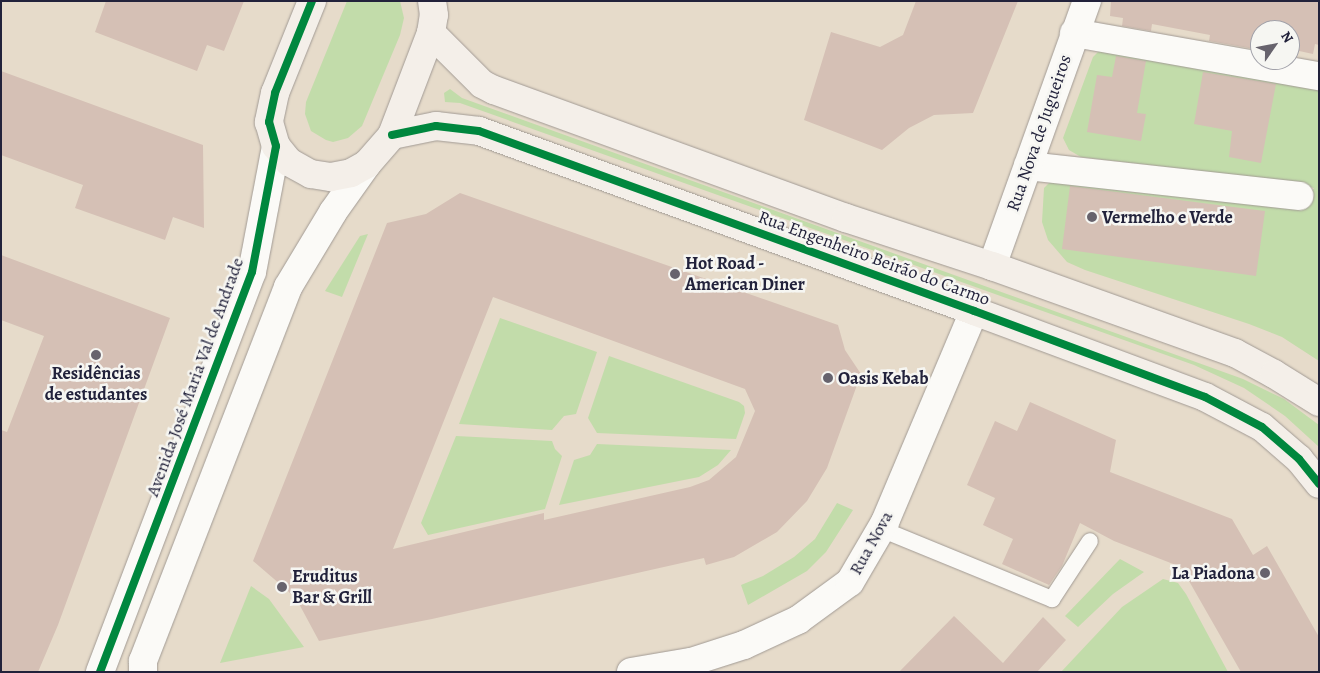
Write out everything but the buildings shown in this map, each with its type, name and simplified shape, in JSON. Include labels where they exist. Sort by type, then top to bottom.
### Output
[{"type":"street","name":"Avenida José Maria Val de Andrade","points":[[312,1],[275,92],[269,122],[276,146],[289,162],[311,174],[330,177],[351,173],[367,164]]},
{"type":"street","name":"Avenida José Maria Val de Andrade","points":[[143,672],[143,661],[288,287],[333,212],[367,164],[392,135],[431,32],[434,15],[432,1]]},
{"type":"street","name":"Rua Nova de Jugueiros","points":[[992,266],[1087,1]]},
{"type":"street","name":"Rua Engenheiro Beirão do Carmo","points":[[431,32],[482,84],[494,90],[846,218],[992,266],[1236,353],[1319,402]]},
{"type":"street","points":[[1074,33],[1319,76]]},
{"type":"street","name":"Rua Engenheiro Beirão do Carmo","points":[[392,135],[436,126],[479,131],[1205,397],[1262,427],[1299,459],[1319,484]]},
{"type":"street","name":"Avenida José Maria Val de Andrade","points":[[100,672],[252,272],[276,146]]},
{"type":"street","points":[[1028,166],[1299,196]]},
{"type":"street","name":"Rua Nova","points":[[631,672],[691,662],[744,645],[798,620],[850,582],[881,529],[974,311]]},
{"type":"lane","points":[[881,529],[1052,599],[1090,541]]},
{"type":"green space","points":[[347,1],[400,1],[404,18],[400,35],[362,126],[348,138],[333,142],[311,131],[305,114],[306,102]]},
{"type":"green space","points":[[1100,50],[1319,88],[1319,361],[1282,337],[1249,324],[1085,270],[1067,262],[1048,240],[1042,222],[1044,188],[1054,178],[1302,208],[1314,188],[1283,181],[1081,157],[1069,150],[1063,138],[1093,57]]},
{"type":"green space","points":[[450,89],[462,98],[1243,379],[1284,399],[1319,425],[1319,447],[1285,416],[1244,388],[1194,365],[460,103],[445,102],[444,93]]},
{"type":"green space","points":[[368,234],[342,297],[325,291],[360,236]]},
{"type":"green space","points":[[500,318],[597,352],[576,414],[564,416],[552,430],[459,424]]},
{"type":"green space","points":[[609,356],[739,402],[744,406],[745,413],[736,439],[597,433],[588,418]]},
{"type":"green space","points":[[456,436],[552,441],[555,449],[562,456],[545,509],[428,535],[421,523]]},
{"type":"green space","points":[[597,444],[731,450],[718,465],[699,477],[559,505],[574,460],[590,455]]},
{"type":"green space","points":[[837,503],[853,510],[826,552],[807,571],[748,605],[741,585],[763,576],[794,557],[815,539]]},
{"type":"green space","points":[[1120,559],[1144,572],[1113,594],[1078,627],[1065,616]]},
{"type":"green space","points":[[1163,579],[1178,583],[1186,594],[1228,672],[1061,672],[1122,607]]},
{"type":"green space","points":[[251,586],[269,599],[304,647],[220,663]]},
{"type":"cycle path","points":[[100,672],[252,272],[276,146],[269,122],[275,93],[312,1]]},
{"type":"cycle path","points":[[392,135],[436,126],[479,131],[1205,397],[1262,427],[1299,459],[1319,484]]},
{"type":"place","name":"Vermelho e Verde","points":[[1092,217]]},
{"type":"place","name":"Hot Road - American Diner","points":[[675,274]]},
{"type":"place","name":"Residências de estudantes","points":[[96,355]]},
{"type":"place","name":"Oasis Kebab","points":[[828,378]]},
{"type":"place","name":"La Piadona","points":[[1265,573]]},
{"type":"place","name":"Eruditus Bar & Grill","points":[[282,587]]}]
